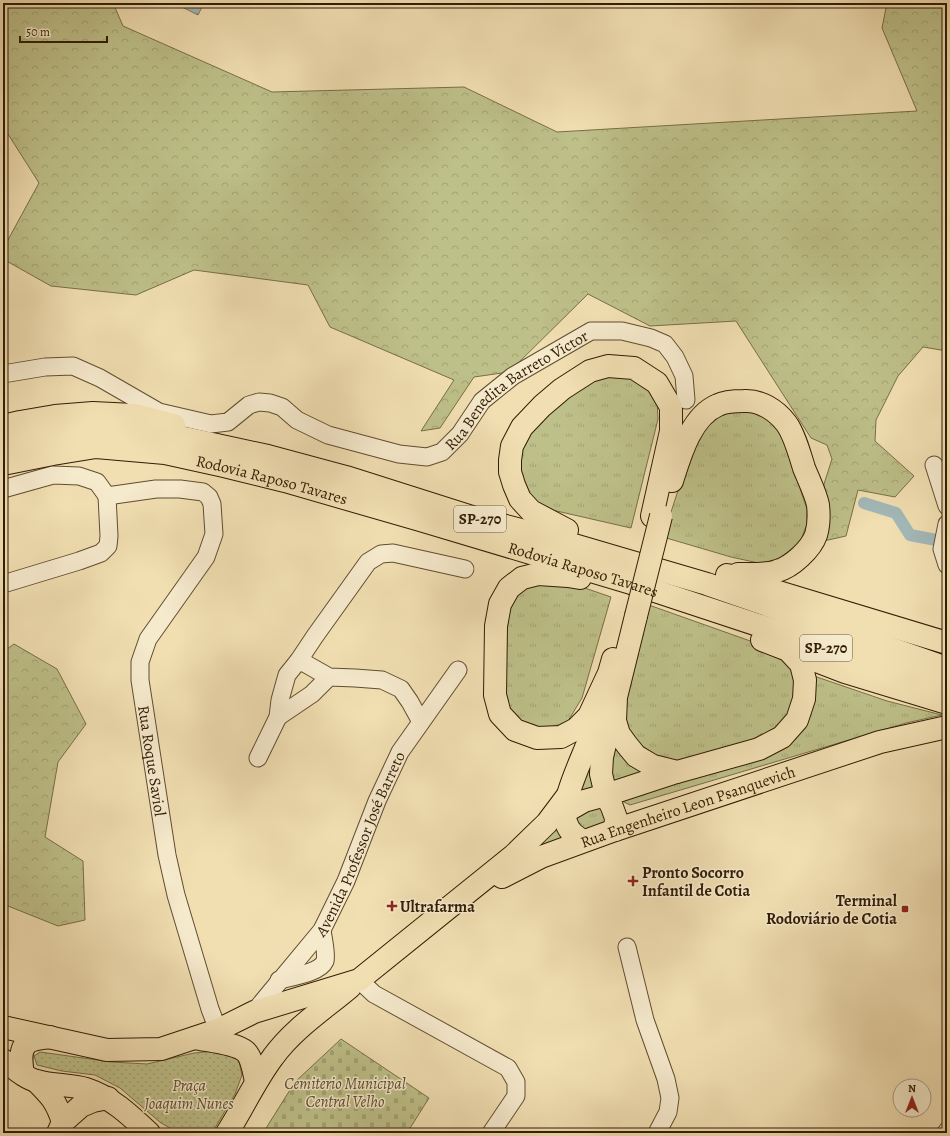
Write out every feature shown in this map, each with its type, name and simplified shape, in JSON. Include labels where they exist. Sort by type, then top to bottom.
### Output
[{"type":"main road","points":[[567,530],[531,511],[520,499],[510,472],[512,446],[522,427],[542,406],[562,389],[590,371],[608,366],[634,368],[658,383],[671,407],[671,431],[657,516],[631,615],[616,697],[602,757],[601,774],[606,795],[616,818],[615,830]]},
{"type":"main road","points":[[657,516],[688,437],[697,422],[707,412],[717,405],[731,401],[751,401],[764,405],[775,412],[787,423],[818,503],[819,519],[816,536],[805,552],[794,563],[777,572],[756,574],[723,574]]},
{"type":"main road","points":[[9,420],[93,413],[134,416],[240,442],[268,456]]},
{"type":"main road","name":"Rodovia Raposo Tavares","points":[[3,447],[39,439],[84,432],[124,432],[180,437],[268,456],[346,477],[475,518],[540,535],[707,584],[947,668]]},
{"type":"main road","name":"Rodovia Raposo Tavares","points":[[3,464],[96,447],[166,453],[224,466],[285,481],[631,583],[906,674],[947,686]]},
{"type":"main road","points":[[346,477],[455,501],[567,530]]},
{"type":"main road","name":"Rodovia Raposo Tavares","points":[[567,530],[682,561],[775,592]]},
{"type":"main road","points":[[631,583],[607,582],[568,576],[538,574],[522,578],[509,588],[500,604],[496,626],[495,695],[500,714],[516,730],[537,738],[561,737],[576,728],[589,716],[609,673],[631,615]]},
{"type":"main road","points":[[775,592],[947,644]]},
{"type":"main road","points":[[775,592],[833,618],[947,657]]},
{"type":"main road","points":[[706,607],[723,622],[788,650],[845,672],[947,703]]},
{"type":"main road","points":[[566,803],[584,801],[606,795],[677,772],[759,749],[782,737],[797,720],[804,699],[805,680],[801,664],[788,650]]},
{"type":"main road","points":[[584,841],[571,834],[566,822],[566,803],[590,738],[609,673]]},
{"type":"main road","points":[[616,697],[615,721],[619,734],[627,745],[636,756],[653,766],[677,772]]},
{"type":"main road","name":"Rua Engenheiro Leon Psanquevich","points":[[440,916],[505,876],[541,857],[615,830],[880,742],[947,726]]},
{"type":"main road","name":"Rua Engenheiro Leon Psanquevich","points":[[3,1026],[107,1050],[161,1049],[218,1030],[254,1012],[359,980],[514,855],[566,803]]},
{"type":"main road","points":[[227,1133],[256,1081],[274,1056],[293,1034],[359,980]]},
{"type":"main road","points":[[29,1078],[21,1058],[23,1048],[32,1040],[50,1038]]},
{"type":"main road","points":[[195,1038],[233,1045],[246,1053],[253,1066],[256,1081]]},
{"type":"main road","points":[[3,1060],[29,1078],[53,1098],[59,1109],[61,1127]]},
{"type":"main road","points":[[29,1078],[85,1089],[108,1098],[135,1119],[149,1133]]},
{"type":"main road","points":[[61,1127],[81,1106],[93,1101],[108,1098]]},
{"type":"street","name":"Rua Benedita Barreto Victor","points":[[3,374],[45,367],[72,366],[100,378],[159,412],[212,424],[228,422],[249,405],[259,402],[270,402],[282,407],[297,420],[328,435],[399,454],[427,457],[442,452],[460,434],[482,401],[513,376],[591,331],[622,331],[651,338],[665,344],[675,357],[684,376],[686,400]]},
{"type":"street","points":[[934,465],[947,506]]},
{"type":"street","points":[[3,489],[53,475],[80,476],[97,482],[107,496],[109,536],[108,546],[101,553],[3,584]]},
{"type":"street","name":"Rua Roque Saviol","points":[[107,496],[156,489],[180,489],[203,492],[209,497],[212,504],[214,534],[206,557],[148,640],[140,662],[140,680],[167,855],[176,895],[210,1009],[218,1030]]},
{"type":"street","points":[[945,557],[946,526]]},
{"type":"street","points":[[258,758],[278,717],[280,700],[287,675],[368,562],[381,554],[393,552],[465,569]]},
{"type":"street","points":[[299,660],[329,677],[382,680],[401,689],[422,722]]},
{"type":"street","name":"Avenida Professor José Barreto","points":[[254,1012],[322,930],[346,881],[376,801],[400,752],[458,670]]},
{"type":"street","points":[[278,717],[312,694],[329,677]]},
{"type":"street","points":[[280,980],[316,970],[321,966],[325,961],[322,930]]},
{"type":"street","points":[[627,947],[645,1020],[666,1079],[670,1098],[668,1112],[657,1133]]},
{"type":"street","points":[[359,980],[374,994],[508,1068],[516,1082],[516,1096],[491,1133]]},
{"type":"green space","points":[[3,3],[113,3],[123,26],[272,92],[464,87],[557,132],[917,111],[882,28],[887,3],[947,3],[947,351],[923,347],[898,376],[876,420],[875,441],[914,476],[895,497],[858,490],[846,536],[819,542],[823,514],[824,484],[832,459],[827,445],[811,438],[736,321],[650,326],[588,294],[509,372],[474,377],[440,428],[421,431],[454,380],[330,327],[308,285],[194,270],[136,295],[51,286],[3,259],[3,249],[39,183],[8,134],[3,133]]},
{"type":"green space","points":[[626,372],[648,387],[657,400],[658,419],[631,528],[539,507],[518,476],[522,434],[586,379]]},
{"type":"green space","points":[[724,405],[770,415],[781,434],[807,509],[807,524],[800,542],[780,558],[763,564],[731,557],[663,537],[700,422]]},
{"type":"green space","points":[[525,584],[573,584],[611,597],[582,698],[568,721],[546,730],[516,720],[500,692],[504,607]]},
{"type":"green space","points":[[646,604],[787,654],[796,671],[793,712],[775,730],[757,739],[677,762],[656,755],[638,743],[621,716]]},
{"type":"green space","points":[[14,644],[57,669],[86,724],[58,762],[45,837],[83,861],[85,920],[58,926],[3,904],[3,652]]},
{"type":"green space","points":[[811,675],[887,701],[942,715],[906,723],[630,805],[616,798],[772,752]]},
{"type":"green space","points":[[609,677],[600,788],[573,796]]},
{"type":"green space","points":[[613,724],[657,773],[611,787]]},
{"type":"green space","points":[[595,805],[607,810],[610,825],[582,831],[576,826],[576,816]]},
{"type":"green space","points":[[562,823],[565,839],[532,852]]},
{"type":"green space","name":"Cemiterio Municipal Central Velho","points":[[341,1039],[429,1098],[407,1133],[263,1133],[295,1082]]},
{"type":"green space","name":"Praça Joaquim Nunes","points":[[225,1050],[238,1057],[242,1075],[235,1094],[212,1133],[179,1133],[161,1123],[120,1088],[95,1075],[62,1071],[37,1065],[34,1056],[40,1052],[112,1062],[147,1064],[194,1053]]},
{"type":"water","points":[[174,3],[194,3],[202,7],[198,15]]},
{"type":"waterway","points":[[864,503],[896,513],[910,535],[947,542]]},
{"type":"place","name":"Pronto Socorro Infantil de Cotia","points":[[633,881]]},
{"type":"place","name":"Ultrafarma","points":[[392,906]]},
{"type":"place","name":"Terminal Rodoviário de Cotia","points":[[905,909]]}]
